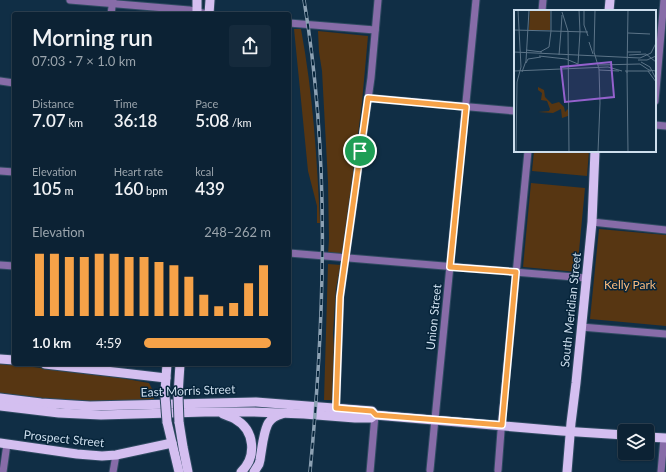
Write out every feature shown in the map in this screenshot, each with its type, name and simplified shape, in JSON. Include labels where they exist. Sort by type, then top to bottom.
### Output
[{"type":"main road","points":[[197,0],[197,12]]},
{"type":"main road","points":[[208,12],[210,0]]},
{"type":"main road","points":[[609,10],[610,0]]},
{"type":"main road","name":"South Meridian Street","points":[[566,472],[592,222],[595,152]]},
{"type":"main road","points":[[0,359],[12,360]]},
{"type":"main road","name":"East Morris Street","points":[[62,366],[166,378]]},
{"type":"main road","points":[[168,366],[165,396],[167,422],[178,472]]},
{"type":"main road","points":[[180,366],[178,395],[179,422],[188,472]]},
{"type":"main road","name":"East Morris Street","points":[[0,398],[41,403],[90,406],[256,402],[372,411],[376,415]]},
{"type":"main road","name":"East Morris Street","points":[[0,406],[101,416],[208,412],[286,413],[355,418],[371,418],[376,415],[618,434]]},
{"type":"main road","points":[[208,412],[221,414],[235,419],[242,424],[247,432],[252,442],[252,451],[248,463],[241,472]]},
{"type":"main road","points":[[254,472],[260,460],[267,426],[276,416],[286,413]]},
{"type":"main road","points":[[654,437],[665,438]]},
{"type":"main road","name":"Prospect Street","points":[[3,444],[86,456],[102,456],[116,455],[172,443]]},
{"type":"street","points":[[70,0],[113,2],[189,12]]},
{"type":"street","points":[[336,408],[340,297],[368,98],[378,0]]},
{"type":"street","name":"Union Street","points":[[430,470],[476,0]]},
{"type":"street","points":[[542,10],[543,0]]},
{"type":"street","points":[[656,90],[664,0]]},
{"type":"street","points":[[111,12],[113,2]]},
{"type":"street","points":[[291,23],[375,30]]},
{"type":"street","points":[[0,81],[12,82]]},
{"type":"street","points":[[368,98],[514,111]]},
{"type":"street","points":[[656,125],[666,126]]},
{"type":"street","points":[[498,470],[528,152]]},
{"type":"street","points":[[0,171],[12,172]]},
{"type":"street","points":[[592,222],[666,230]]},
{"type":"street","points":[[291,253],[586,278]]},
{"type":"street","points":[[0,265],[12,266]]},
{"type":"street","points":[[581,327],[666,334]]},
{"type":"street","points":[[370,472],[376,415]]},
{"type":"street","points":[[661,472],[665,438]]},
{"type":"street","points":[[3,444],[3,472]]},
{"type":"street","points":[[114,472],[116,455]]},
{"type":"green space","points":[[294,29],[301,29],[309,78],[316,150],[320,223],[317,223],[317,206],[308,171]]},
{"type":"green space","points":[[318,31],[368,36],[362,102],[343,255],[328,255],[328,182],[322,71]]},
{"type":"green space","points":[[534,152],[589,152],[587,176],[532,171]]},
{"type":"green space","points":[[531,183],[585,188],[577,272],[523,267]]},
{"type":"green space","name":"Kelly Park","points":[[599,229],[666,235],[666,326],[590,319]]},
{"type":"green space","points":[[328,264],[341,265],[336,288],[333,334],[335,360],[333,400],[324,400]]},
{"type":"green space","points":[[0,363],[12,364],[12,366],[25,366],[115,377],[149,383],[153,391],[154,400],[115,402],[60,400],[0,393]]},
{"type":"railway","points":[[304,0],[318,117],[322,236],[322,295],[310,472]]},
{"type":"route","points":[[368,98],[466,107],[450,267],[516,272],[502,425],[376,415],[372,411],[336,408],[340,297],[360,151],[368,98]]}]
